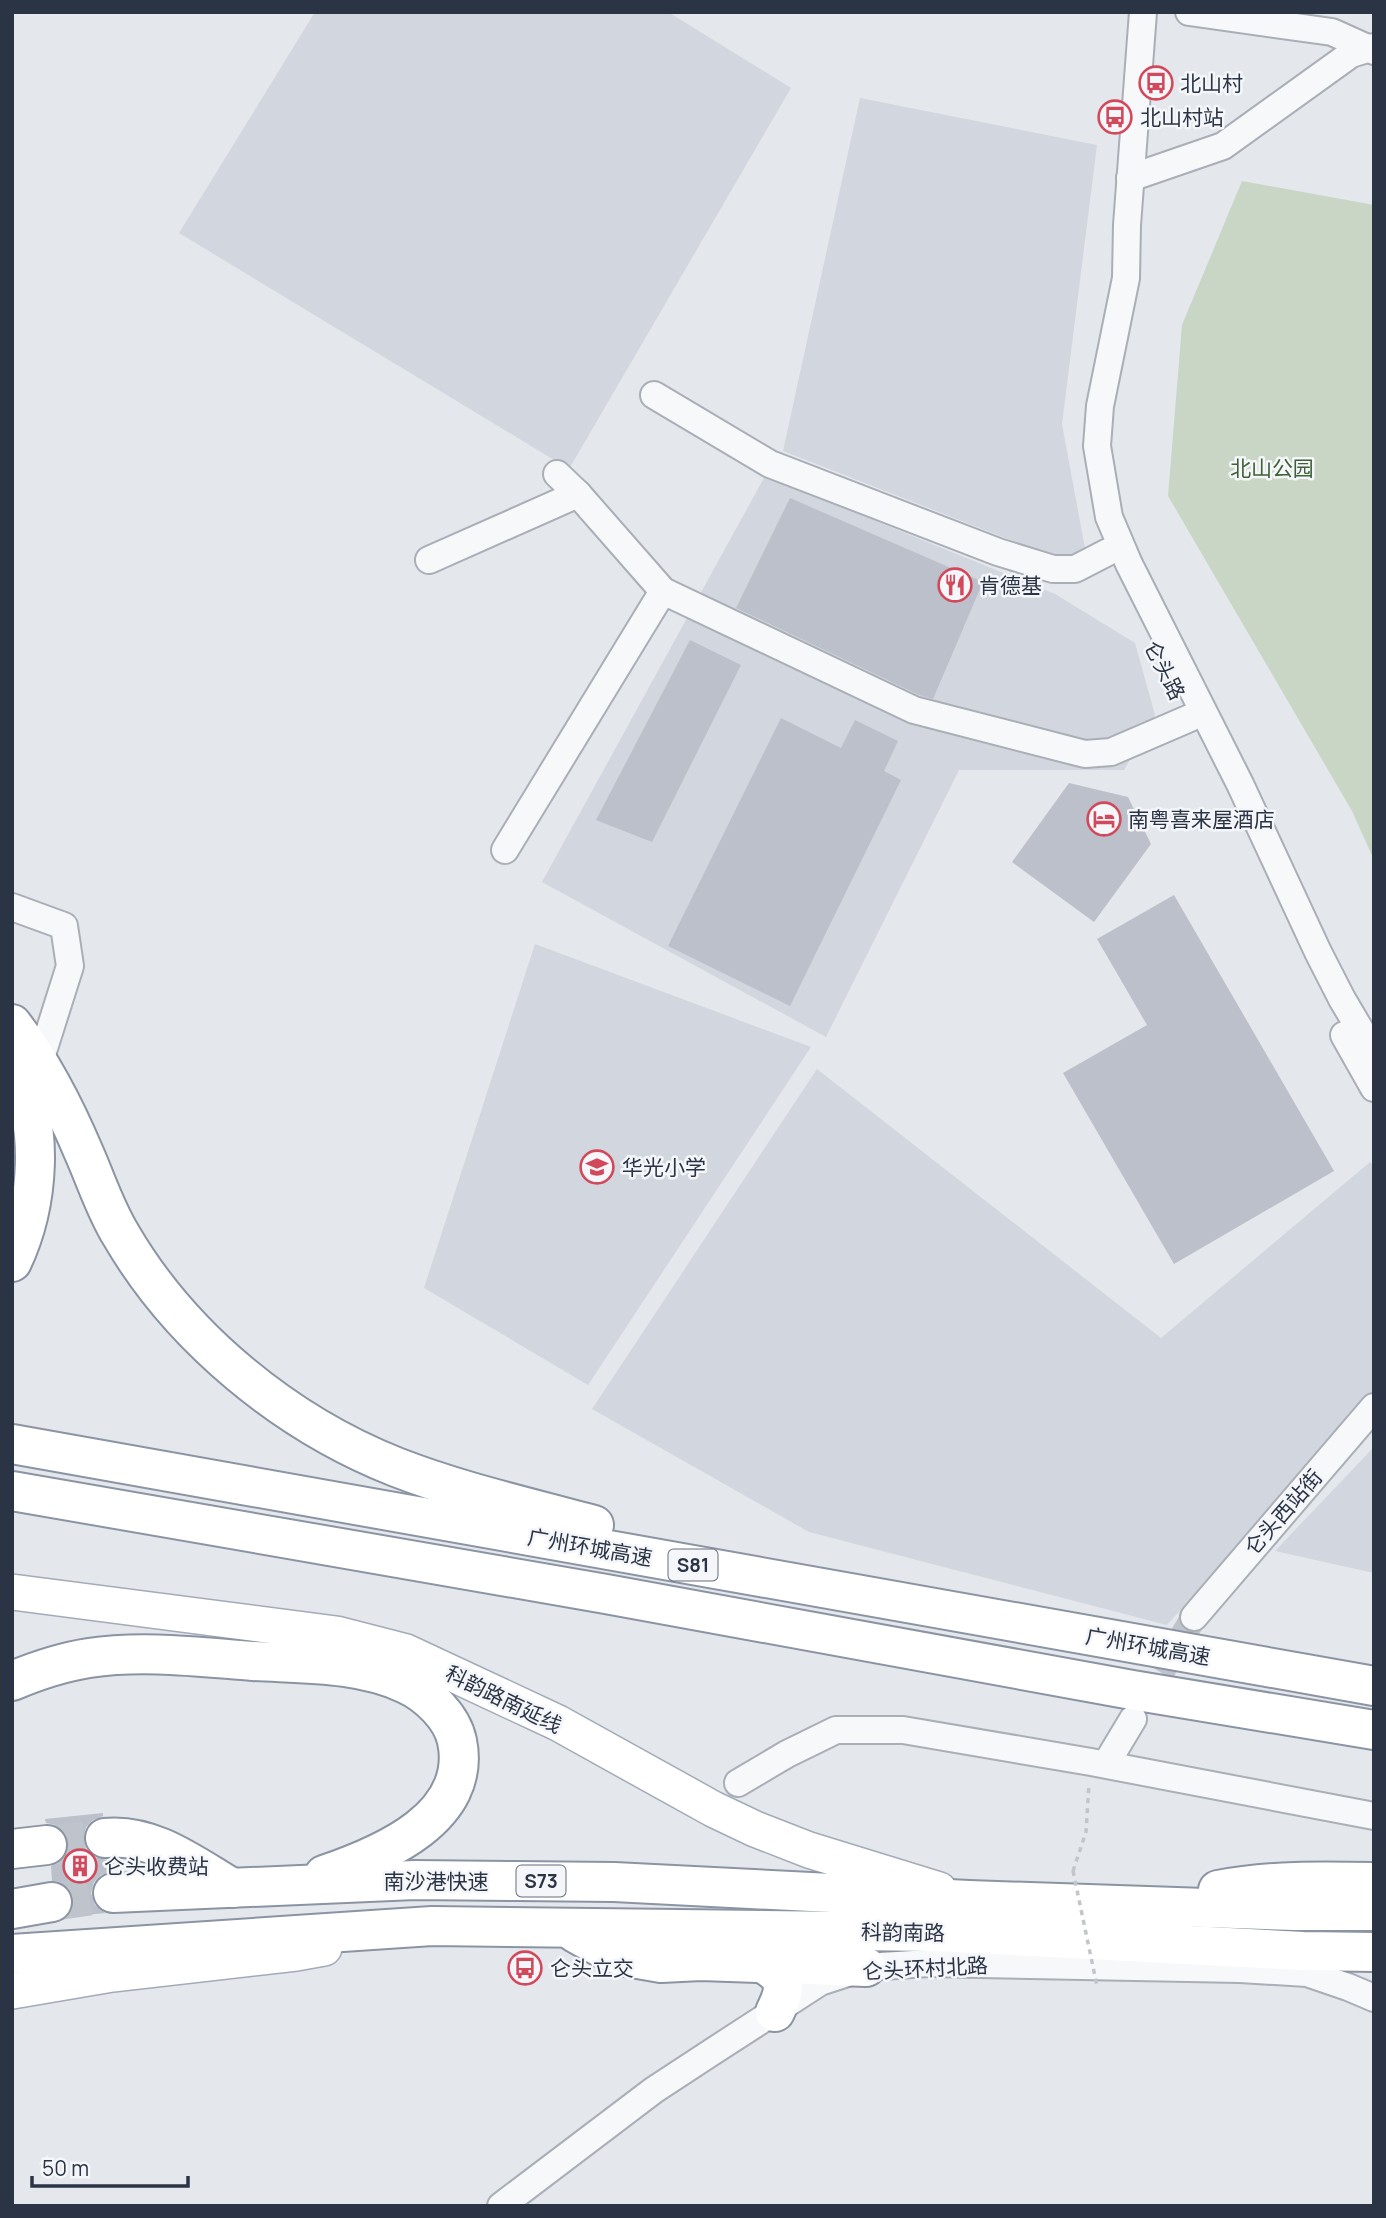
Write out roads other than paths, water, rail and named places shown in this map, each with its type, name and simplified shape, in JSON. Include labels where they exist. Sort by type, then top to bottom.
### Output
[{"type":"highway","points":[[12,1024],[26,1066],[35,1171],[32,1205],[24,1238],[12,1262]]},
{"type":"highway","points":[[26,1066],[72,1127],[119,1233],[168,1303],[256,1385],[291,1410],[358,1449],[428,1479],[513,1504],[868,1595]]},
{"type":"highway","name":"广州环城高速","points":[[12,1444],[1374,1686]]},
{"type":"highway","name":"广州环城高速","points":[[12,1491],[606,1594],[1132,1690],[1374,1730]]},
{"type":"highway","points":[[12,1511],[606,1594]]},
{"type":"highway","points":[[12,1682],[55,1666],[88,1658],[164,1655],[321,1665],[358,1670],[407,1684],[429,1699],[446,1717],[455,1735],[460,1757],[457,1779],[448,1800],[434,1817],[384,1849],[335,1871],[292,1885]]},
{"type":"highway","points":[[105,1838],[137,1838],[232,1888]]},
{"type":"highway","name":"南沙港快速","points":[[113,1893],[415,1880],[614,1882],[969,1900]]},
{"type":"highway","points":[[1147,1906],[1242,1885],[1294,1881],[1374,1882]]},
{"type":"highway","name":"科韵南路","points":[[969,1900],[1295,1911],[1374,1911]]},
{"type":"highway","points":[[12,1909],[52,1902]]},
{"type":"highway","points":[[12,1954],[432,1926]]},
{"type":"highway","name":"科韵南路","points":[[432,1926],[937,1932],[1303,1951],[1374,1952]]},
{"type":"highway","points":[[564,1926],[602,1948],[640,1960],[661,1963],[701,1961],[866,1967]]},
{"type":"highway","points":[[764,1964],[776,1971],[783,1981],[783,1995],[775,2012]]},
{"type":"main road","name":"科韵路南延线","points":[[12,1592],[336,1634],[406,1652],[558,1723],[713,1809],[755,1829],[809,1850],[969,1900]]},
{"type":"main road","points":[[12,1991],[112,1974],[296,1954],[432,1926]]},
{"type":"street","name":"仑头路","points":[[1143,12],[1126,225],[1126,278],[1100,406],[1097,446],[1109,517],[1129,564],[1240,785],[1318,952],[1374,1053]]},
{"type":"street","points":[[1189,12],[1332,32],[1372,49]]},
{"type":"street","points":[[1130,178],[1223,146],[1351,54],[1372,49]]},
{"type":"street","name":"仑头路","points":[[1126,225],[1114,261],[1096,340],[1084,426],[1086,473],[1093,509],[1123,589],[1233,802],[1311,971],[1374,1088]]},
{"type":"street","points":[[654,395],[770,464],[999,552],[1054,569],[1075,569],[1108,552]]},
{"type":"street","points":[[557,474],[578,494],[663,591],[914,710],[1085,754],[1111,752],[1189,718]]},
{"type":"street","points":[[429,560],[578,494]]},
{"type":"street","points":[[505,850],[663,591]]},
{"type":"street","points":[[12,907],[64,926],[71,966],[26,1066]]},
{"type":"street","name":"仑头西站街","points":[[1194,1617],[1374,1408]]},
{"type":"street","points":[[1098,1763],[1133,1720]]},
{"type":"street","points":[[738,1783],[786,1754],[836,1730],[903,1730],[1098,1763],[1374,1815]]},
{"type":"street","name":"仑头环村北路","points":[[501,2206],[654,2090],[820,1982],[866,1967],[943,1963],[1240,1969],[1307,1973],[1374,1998]]},
{"type":"tunnel","points":[[1141,1706],[1194,1617]]},
{"type":"tunnel","points":[[47,1845],[105,1838]]},
{"type":"tunnel","points":[[52,1902],[113,1893]]},
{"type":"place","name":"北山村","points":[[1156,83]]},
{"type":"place","name":"北山村站","points":[[1115,117]]},
{"type":"place","name":"肯德基","points":[[955,585]]},
{"type":"place","name":"南粤喜来屋酒店","points":[[1104,819]]},
{"type":"place","name":"华光小学","points":[[597,1167]]},
{"type":"place","name":"仑头收费站","points":[[80,1866]]},
{"type":"place","name":"仑头立交","points":[[525,1968]]},
{"type":"park label","name":"北山公园","points":[[1272,468]]}]
